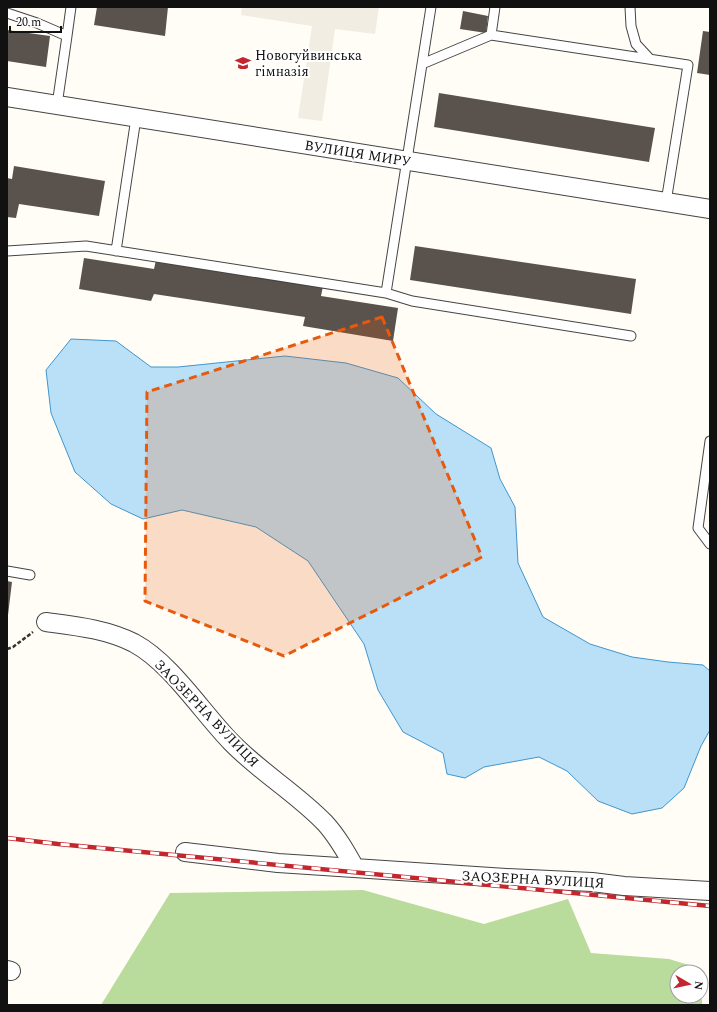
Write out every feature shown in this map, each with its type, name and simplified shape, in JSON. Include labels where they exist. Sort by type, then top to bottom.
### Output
[{"type":"street","name":"ВУЛИЦЯ МИРУ","points":[[7,97],[710,208]]},
{"type":"street","name":"ЗАОЗЕРНА ВУЛИЦЯ","points":[[46,622],[98,629],[134,644],[153,656],[170,672],[208,717],[248,759],[295,795],[326,824],[356,868]]},
{"type":"street","name":"ЗАОЗЕРНА ВУЛИЦЯ","points":[[185,852],[278,863],[506,878],[592,882],[624,886],[710,891]]},
{"type":"lane","points":[[57,105],[71,7]]},
{"type":"lane","points":[[386,294],[431,7]]},
{"type":"lane","points":[[491,36],[495,7]]},
{"type":"lane","points":[[630,7],[631,26],[636,44],[649,58]]},
{"type":"lane","points":[[7,13],[37,23],[67,36]]},
{"type":"lane","points":[[422,64],[491,36],[649,58],[688,65],[666,202]]},
{"type":"lane","points":[[116,251],[136,118]]},
{"type":"lane","points":[[7,251],[86,246],[386,294],[412,301],[631,336]]},
{"type":"lane","points":[[710,441],[698,528],[710,544]]},
{"type":"lane","points":[[7,571],[30,575]]},
{"type":"path","points":[[7,649],[14,647],[46,622]]},
{"type":"highlighted area","points":[[382,317],[482,557],[284,656],[145,601],[147,392]]},
{"type":"green space","points":[[363,890],[484,924],[568,899],[591,953],[669,959],[686,964],[669,964],[669,1004],[702,1004],[702,1005],[101,1005],[170,893]]},
{"type":"shaded area","points":[[242,7],[379,7],[375,34],[335,29],[322,121],[298,118],[312,26],[241,15]]},
{"type":"water","points":[[71,339],[116,341],[151,367],[178,367],[285,356],[346,363],[398,378],[436,414],[491,448],[500,479],[515,507],[518,563],[543,617],[590,644],[632,657],[703,665],[710,671],[710,730],[701,746],[684,788],[662,808],[632,814],[598,801],[567,771],[539,757],[484,767],[465,778],[447,774],[443,753],[403,732],[378,690],[364,644],[308,561],[256,527],[182,510],[143,519],[111,504],[75,472],[51,413],[46,370]]},
{"type":"building","points":[[97,7],[168,7],[165,36],[94,25]]},
{"type":"building","points":[[463,11],[488,16],[486,33],[460,29]]},
{"type":"building","points":[[7,30],[50,36],[46,67],[7,61]]},
{"type":"building","points":[[703,31],[710,32],[710,75],[697,73]]},
{"type":"building","points":[[439,93],[655,128],[649,162],[434,127]]},
{"type":"building","points":[[14,166],[105,181],[99,216],[19,204],[16,218],[7,217],[7,178],[12,179]]},
{"type":"building","points":[[415,246],[636,279],[631,314],[410,280]]},
{"type":"building","points":[[84,258],[154,269],[156,260],[323,286],[321,296],[398,308],[393,341],[303,326],[305,317],[154,294],[151,301],[79,289]]},
{"type":"building","points":[[7,581],[12,582],[8,615],[7,615]]},
{"type":"railway","points":[[7,838],[710,906]]},
{"type":"place","name":"Новогуйвинська гімназія","points":[[243,63]]}]
